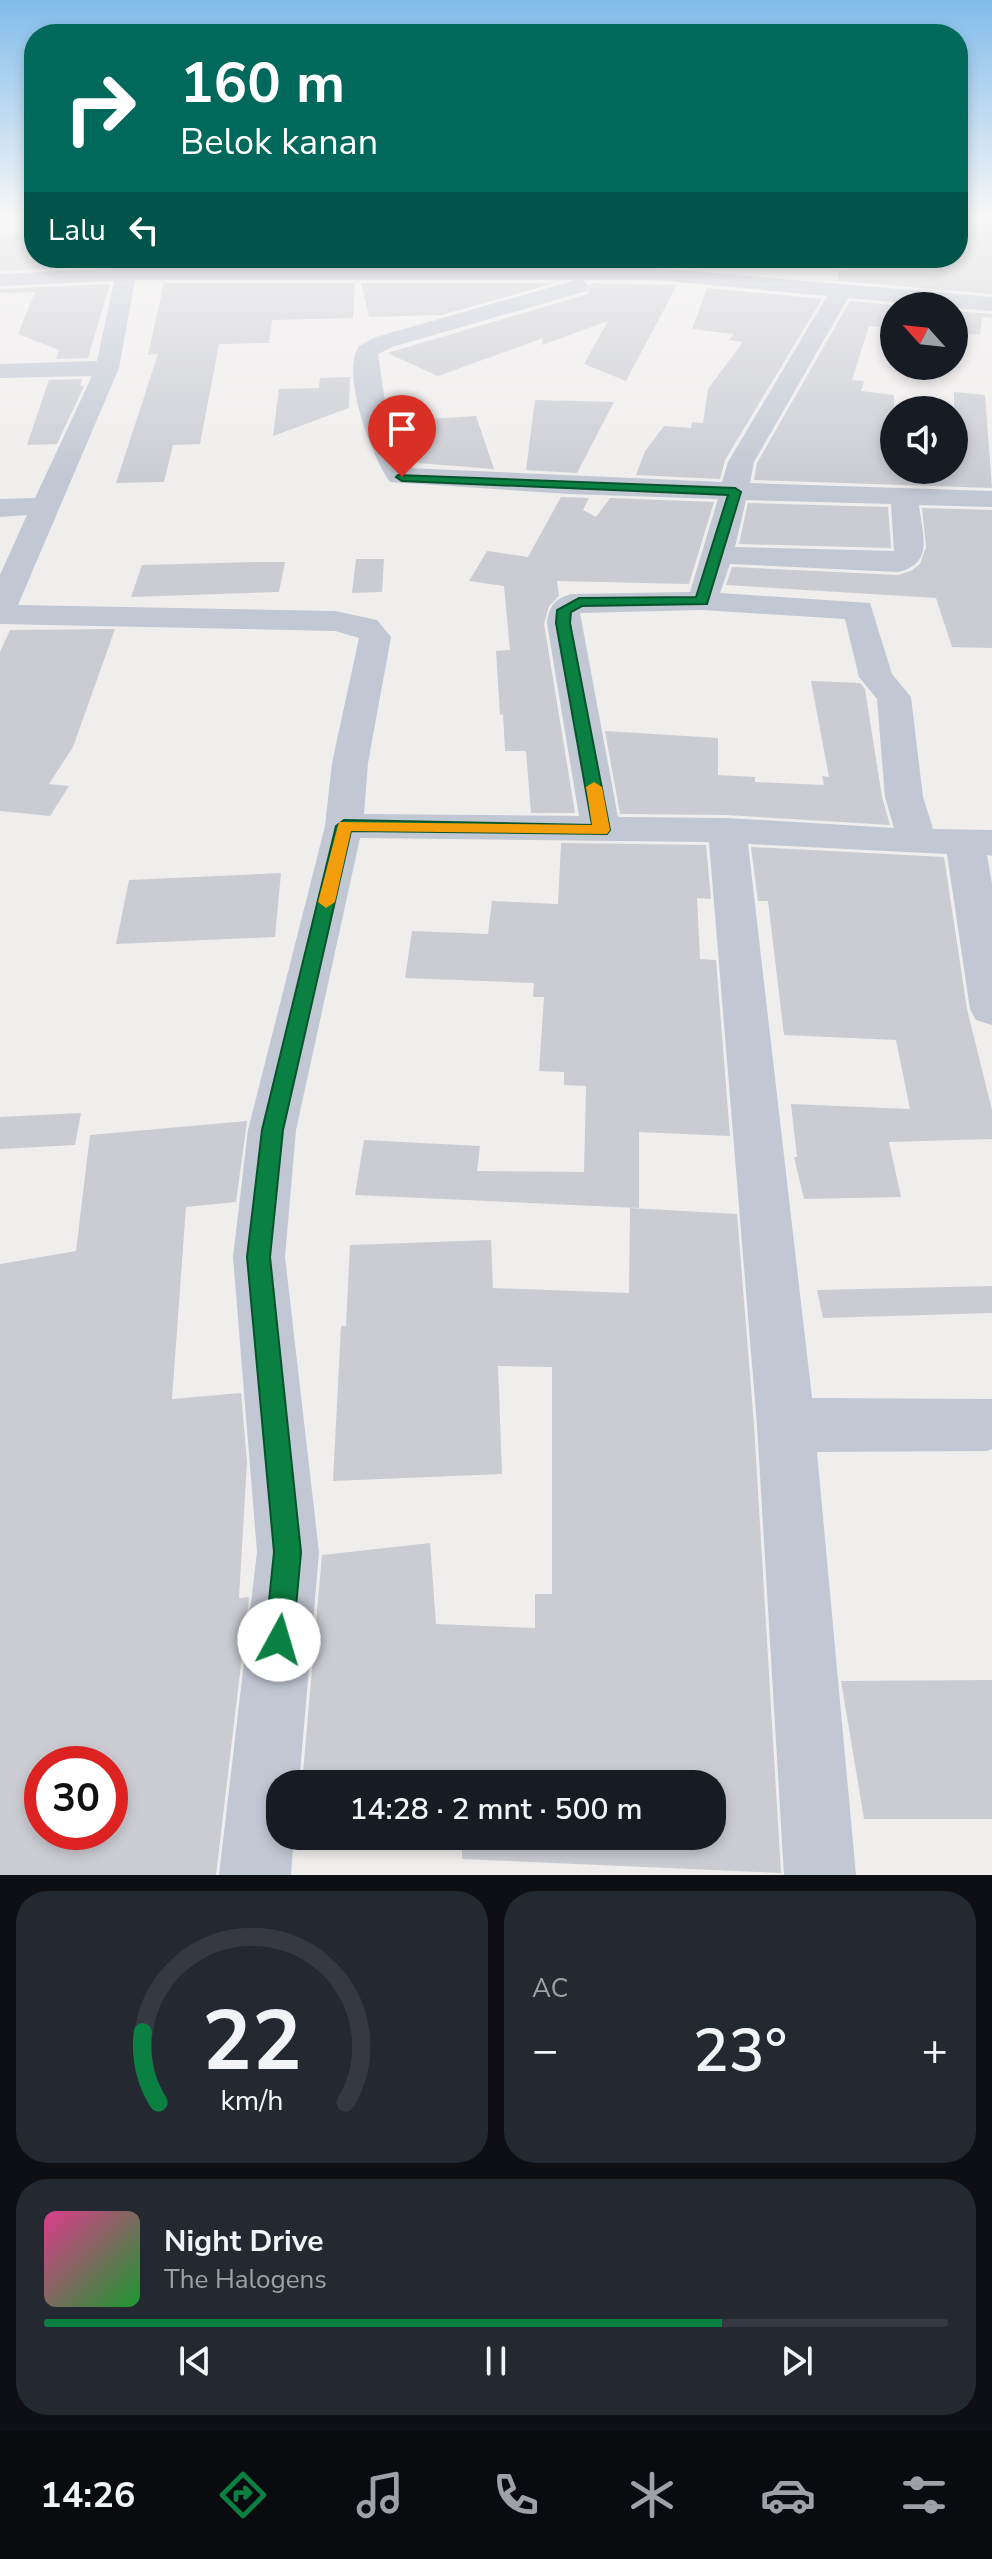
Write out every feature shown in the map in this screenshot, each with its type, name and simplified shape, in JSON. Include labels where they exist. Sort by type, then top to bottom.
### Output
[{"type":"street","points":[[120,306],[107,368],[0,612],[335,621],[366,627],[375,637],[350,763],[344,826],[272,1130],[259,1257],[288,1552],[255,1875]]},
{"type":"street","points":[[507,306],[369,348],[366,358],[373,399],[393,469],[400,476],[414,480],[992,499]]},
{"type":"street","points":[[702,601],[718,555],[741,462],[832,306]]},
{"type":"street","points":[[0,371],[107,368]]},
{"type":"street","points":[[718,555],[898,563],[906,559],[909,551],[904,496]]},
{"type":"street","points":[[0,508],[45,506]]},
{"type":"street","points":[[601,830],[563,623],[564,610],[579,602],[702,601],[859,610],[876,677],[894,697],[904,797],[917,842]]},
{"type":"street","points":[[344,826],[727,830],[917,842],[978,842],[992,1009]]},
{"type":"street","points":[[727,830],[786,1425],[820,1875]]},
{"type":"street","points":[[786,1425],[987,1424]]},
{"type":"building","points":[[29,306],[103,306],[88,358],[56,359],[59,350],[18,334]]},
{"type":"building","points":[[159,306],[354,306],[353,318],[272,320],[269,343],[219,344],[200,444],[173,445],[164,482],[116,483],[158,354],[148,355]]},
{"type":"building","points":[[367,306],[471,306],[441,315],[369,317]]},
{"type":"building","points":[[545,306],[666,306],[626,381],[584,364],[608,321],[542,345],[543,338],[438,376],[387,353]]},
{"type":"building","points":[[700,306],[817,306],[725,460],[720,479],[636,475],[645,451],[664,426],[691,428],[692,422],[703,423],[708,389],[743,342],[729,340],[734,334],[692,329]]},
{"type":"building","points":[[847,306],[880,306],[880,327],[869,326],[852,380],[864,381],[861,391],[894,395],[880,396],[880,484],[968,484],[968,396],[954,396],[954,392],[985,395],[992,488],[754,480],[757,463]]},
{"type":"building","points":[[968,312],[992,314],[992,318],[982,317],[980,335],[968,334]]},
{"type":"building","points":[[350,377],[349,408],[273,436],[279,389],[319,388],[320,378]]},
{"type":"building","points":[[82,379],[80,386],[84,386],[57,444],[27,445],[49,380]]},
{"type":"building","points":[[535,400],[614,402],[577,473],[526,470]]},
{"type":"building","points":[[476,416],[494,469],[418,463],[419,449],[404,450],[397,421]]},
{"type":"building","points":[[561,497],[589,498],[583,510],[596,517],[610,498],[714,502],[689,584],[557,581],[559,596],[549,606],[544,624],[575,813],[531,813],[526,751],[505,751],[503,714],[500,715],[496,651],[510,650],[504,586],[469,581],[487,551],[528,557]]},
{"type":"building","points":[[748,503],[888,507],[891,548],[739,544]]},
{"type":"building","points":[[922,508],[992,510],[992,648],[952,647],[936,598],[726,585],[732,567],[898,575],[911,571],[920,564],[926,547]]},
{"type":"building","points":[[356,559],[384,559],[382,592],[352,593]]},
{"type":"building","points":[[285,562],[279,592],[131,597],[142,565]]},
{"type":"building","points":[[115,629],[73,747],[49,784],[69,786],[50,816],[0,811],[0,652],[10,630]]},
{"type":"building","points":[[811,681],[860,683],[865,689],[882,797],[890,825],[727,815],[620,814],[605,731],[718,738],[718,775],[755,777],[755,782],[824,785],[822,776],[829,777]]},
{"type":"building","points":[[561,843],[706,845],[711,899],[697,898],[700,959],[716,960],[730,1136],[639,1132],[639,1208],[355,1195],[364,1140],[480,1146],[477,1171],[584,1172],[586,1086],[564,1085],[564,1072],[539,1071],[544,997],[533,997],[534,983],[405,978],[412,931],[488,934],[492,901],[558,904]]},
{"type":"building","points":[[751,847],[944,857],[967,1009],[992,1110],[992,1139],[889,1142],[901,1197],[804,1199],[794,1157],[797,1157],[791,1104],[910,1109],[896,1040],[784,1035],[768,901],[758,901]]},
{"type":"building","points":[[281,873],[275,937],[116,944],[129,880]]},
{"type":"building","points":[[81,1113],[75,1145],[0,1149],[0,1117]]},
{"type":"building","points":[[247,1121],[236,1202],[186,1207],[172,1399],[241,1393],[247,1462],[239,1598],[249,1597],[216,1875],[0,1875],[0,1264],[76,1251],[90,1135]]},
{"type":"building","points":[[630,1208],[737,1214],[754,1425],[781,1873],[462,1859],[462,1850],[726,1850],[726,1770],[303,1770],[322,1555],[430,1543],[436,1624],[535,1628],[535,1594],[552,1594],[552,1367],[498,1366],[502,1474],[333,1481],[341,1326],[346,1326],[350,1245],[491,1240],[493,1288],[629,1293]]},
{"type":"building","points":[[992,1286],[992,1313],[823,1318],[817,1290]]},
{"type":"building","points":[[992,1680],[992,1819],[864,1819],[841,1681]]},
{"type":"slow traffic","points":[[326,902],[344,826],[601,830],[594,787]]},
{"type":"route","points":[[279,1640],[288,1552],[259,1257],[272,1130],[344,826],[601,830],[563,623],[564,610],[568,605],[579,602],[702,601],[735,492],[414,480],[402,477]]}]
